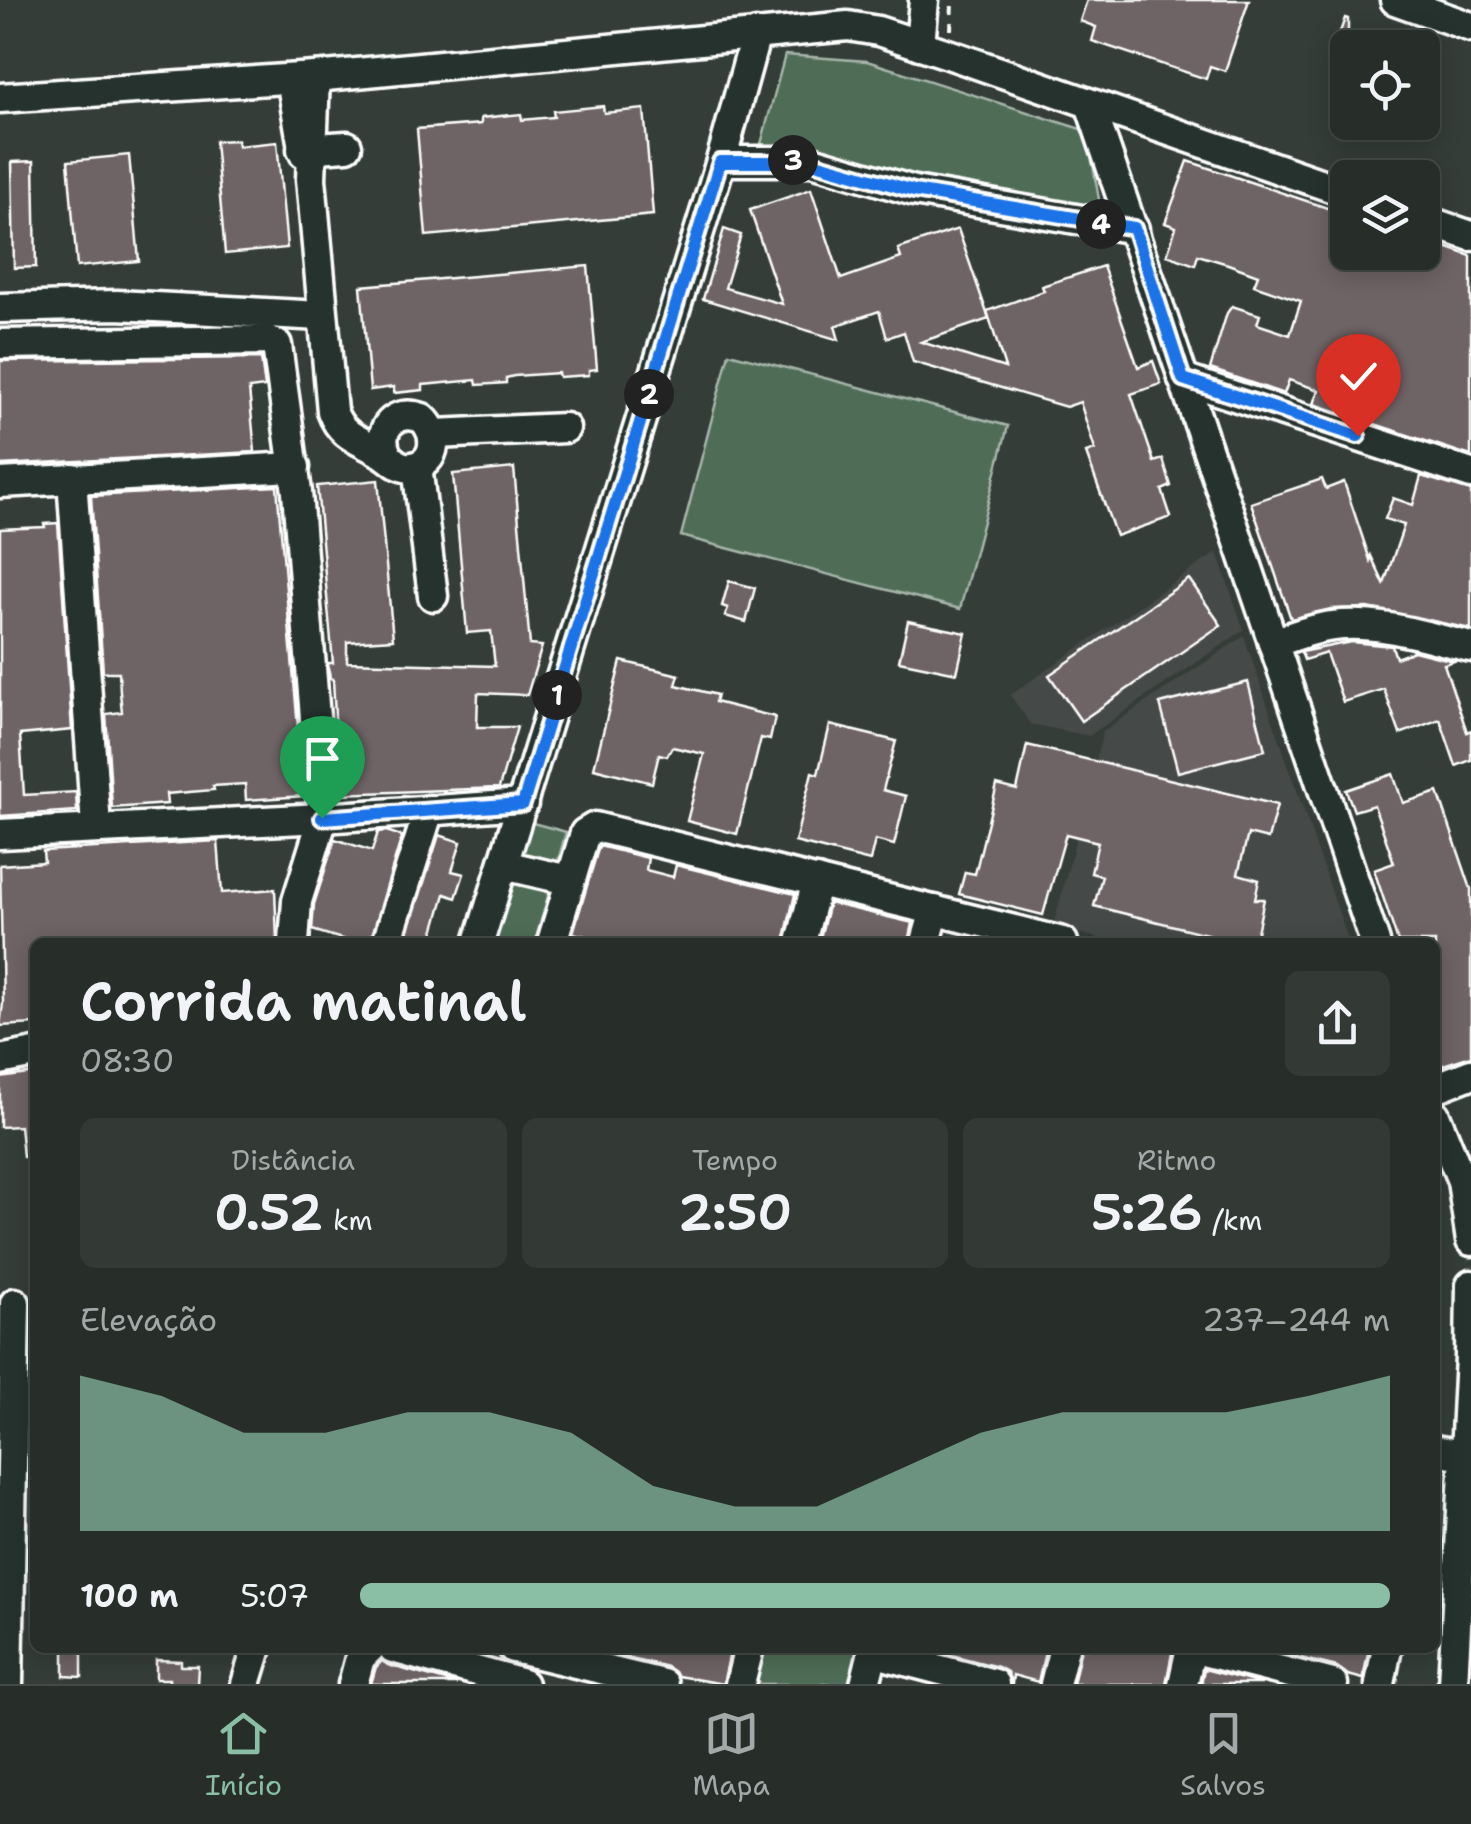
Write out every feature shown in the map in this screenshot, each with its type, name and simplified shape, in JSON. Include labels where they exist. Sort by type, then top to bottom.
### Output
[{"type":"street","points":[[920,45],[924,0]]},
{"type":"street","points":[[1394,0],[1471,27]]},
{"type":"street","points":[[0,98],[303,78],[848,26],[920,45],[1330,187]]},
{"type":"street","points":[[480,938],[756,34]]},
{"type":"street","points":[[303,78],[321,316],[336,423],[359,444],[404,466],[417,466],[432,453],[434,434],[422,418],[402,415],[389,422],[383,435],[387,456]]},
{"type":"street","points":[[1090,104],[1374,938]]},
{"type":"street","points":[[308,148],[347,146]]},
{"type":"street","points":[[720,162],[812,162],[914,191],[1134,228]]},
{"type":"street","points":[[1440,219],[1471,217]]},
{"type":"street","points":[[1440,225],[1471,236]]},
{"type":"street","points":[[0,308],[117,305],[321,316]]},
{"type":"street","points":[[0,344],[273,341],[280,351],[294,466],[322,818],[297,900],[294,938]]},
{"type":"street","points":[[1183,379],[1471,474]]},
{"type":"street","points":[[434,434],[565,428]]},
{"type":"street","points":[[0,483],[294,466]]},
{"type":"street","points":[[417,466],[433,596]]},
{"type":"street","points":[[72,478],[96,827]]},
{"type":"street","points":[[1273,642],[1329,626],[1352,624],[1376,625],[1471,647]]},
{"type":"street","points":[[0,834],[523,804]]},
{"type":"street","points":[[388,938],[429,810]]},
{"type":"street","points":[[560,938],[568,880],[585,833],[595,826],[1041,938]]},
{"type":"street","points":[[504,864],[568,880]]},
{"type":"street","points":[[802,938],[817,881]]},
{"type":"street","points":[[927,938],[934,910]]},
{"type":"street","points":[[0,1060],[30,1054]]},
{"type":"street","points":[[1440,1086],[1471,1074]]},
{"type":"street","points":[[1440,1127],[1470,1208],[1471,1241]]},
{"type":"street","points":[[1453,1684],[1449,1453],[1471,1358],[1471,1285]]},
{"type":"street","points":[[8,1684],[15,1303]]},
{"type":"street","points":[[246,1684],[255,1653]]},
{"type":"street","points":[[407,1653],[481,1679],[523,1684]]},
{"type":"street","points":[[559,1653],[664,1684]]},
{"type":"street","points":[[740,1684],[747,1653]]},
{"type":"street","points":[[865,1684],[872,1653]]},
{"type":"street","points":[[884,1653],[994,1684]]},
{"type":"street","points":[[1055,1684],[1063,1653]]},
{"type":"street","points":[[1182,1684],[1190,1653]]},
{"type":"street","points":[[1211,1653],[1333,1684]]},
{"type":"street","points":[[1380,1684],[1386,1653]]},
{"type":"shaded area","points":[[1217,552],[1244,630],[1089,736],[1030,724],[1010,695]]},
{"type":"shaded area","points":[[1244,636],[1348,938],[1098,938],[1053,927],[1103,731]]},
{"type":"green space","points":[[785,55],[867,61],[1087,131],[1101,211],[761,144]]},
{"type":"green space","points":[[729,353],[1008,426],[960,609],[681,536]]},
{"type":"green space","points":[[529,822],[566,832],[536,938],[495,938]]},
{"type":"green space","points":[[759,1653],[864,1653],[856,1684],[751,1684]]},
{"type":"building","points":[[1087,0],[1249,0],[1225,71],[1210,66],[1206,79],[1092,41],[1096,27],[1080,21]]},
{"type":"building","points":[[603,106],[604,113],[644,109],[653,215],[426,236],[417,129],[481,124],[481,118],[521,114],[522,120],[554,117],[553,111]]},
{"type":"building","points":[[237,140],[238,146],[277,142],[287,248],[225,254],[215,141]]},
{"type":"building","points":[[129,155],[139,261],[77,267],[68,161]]},
{"type":"building","points":[[34,161],[36,267],[14,268],[12,162]]},
{"type":"building","points":[[1188,161],[1330,209],[1330,270],[1440,270],[1440,245],[1471,256],[1471,456],[1314,404],[1319,390],[1289,380],[1284,394],[1210,369],[1232,306],[1260,315],[1257,324],[1290,335],[1301,301],[1254,285],[1258,275],[1228,264],[1198,255],[1195,265],[1167,255],[1176,227],[1165,223]]},
{"type":"building","points":[[811,189],[841,279],[901,258],[898,249],[958,229],[989,319],[921,342],[1005,368],[987,311],[1044,291],[1042,286],[1103,266],[1138,367],[1153,361],[1161,384],[1131,394],[1154,462],[1163,459],[1171,486],[1162,490],[1171,517],[1116,536],[1086,453],[1095,450],[1080,402],[1066,407],[913,362],[904,332],[887,338],[879,311],[835,326],[839,340],[703,299],[724,229],[741,235],[725,288],[782,304],[750,210]]},
{"type":"building","points":[[588,266],[597,369],[589,370],[589,375],[514,376],[506,378],[506,383],[477,385],[476,380],[423,385],[423,390],[394,393],[394,387],[370,390],[361,286]]},
{"type":"building","points":[[261,358],[265,387],[249,389],[255,452],[0,465],[0,361]]},
{"type":"building","points":[[514,468],[530,645],[542,646],[527,695],[478,693],[477,727],[517,727],[499,788],[339,794],[333,679],[328,663],[333,663],[317,486],[378,480],[393,639],[347,642],[347,662],[495,666],[491,631],[467,633],[453,474]]},
{"type":"building","points":[[1421,476],[1471,491],[1471,629],[1368,608],[1331,609],[1291,619],[1251,503],[1322,479],[1326,489],[1344,482],[1370,560],[1371,556],[1384,584],[1404,525],[1385,519],[1393,498],[1413,505]]},
{"type":"building","points":[[277,486],[304,796],[246,800],[245,784],[213,786],[214,790],[166,794],[167,804],[112,808],[106,714],[122,712],[119,672],[103,672],[91,496]]},
{"type":"building","points":[[58,523],[72,730],[20,735],[24,795],[76,792],[77,811],[0,816],[0,529]]},
{"type":"building","points":[[1189,579],[1221,625],[1081,721],[1049,675]]},
{"type":"building","points":[[729,581],[755,588],[746,622],[725,616],[728,608],[722,606]]},
{"type":"building","points":[[908,621],[966,633],[957,673],[899,661]]},
{"type":"building","points":[[1351,642],[1392,646],[1396,658],[1414,651],[1454,661],[1444,664],[1467,732],[1471,730],[1471,760],[1456,766],[1440,719],[1400,734],[1384,689],[1343,702],[1326,653],[1304,660],[1301,652]]},
{"type":"building","points":[[621,661],[679,675],[676,685],[717,695],[715,702],[775,717],[770,740],[761,738],[737,834],[687,821],[704,754],[672,747],[667,756],[659,754],[652,783],[594,768]]},
{"type":"building","points":[[1248,682],[1265,750],[1178,772],[1160,704]]},
{"type":"building","points":[[830,725],[896,741],[883,790],[906,796],[894,845],[875,840],[870,861],[795,842],[812,772],[818,774]]},
{"type":"building","points":[[1027,745],[1277,805],[1268,839],[1248,834],[1238,874],[1259,880],[1255,899],[1264,899],[1256,938],[1223,938],[1094,906],[1102,876],[1091,873],[1098,842],[1066,834],[1043,915],[959,894],[965,872],[975,874],[997,785],[1017,790]]},
{"type":"building","points":[[1393,774],[1403,803],[1438,792],[1471,889],[1471,1056],[1440,1066],[1440,938],[1397,938],[1374,870],[1394,863],[1374,805],[1354,811],[1346,790]]},
{"type":"building","points":[[378,832],[402,836],[371,938],[339,938],[312,930],[314,904],[335,839],[372,851]]},
{"type":"building","points":[[439,835],[461,842],[452,871],[464,874],[456,898],[445,894],[432,938],[406,938]]},
{"type":"building","points":[[218,841],[222,893],[275,889],[277,938],[30,938],[30,1024],[0,1026],[0,865],[44,862],[43,851]]},
{"type":"building","points":[[599,846],[648,858],[646,870],[673,877],[676,865],[795,894],[785,938],[593,938],[573,933]]},
{"type":"building","points":[[829,903],[913,923],[910,938],[820,938]]},
{"type":"building","points":[[30,1074],[30,1156],[23,1157],[20,1126],[0,1127],[0,1078]]},
{"type":"building","points":[[64,1653],[82,1653],[82,1677],[64,1676]]},
{"type":"building","points":[[610,1653],[730,1653],[723,1684],[678,1676],[667,1667]]},
{"type":"building","points":[[943,1653],[1045,1653],[1038,1682],[1013,1675],[1012,1684],[1007,1672]]},
{"type":"building","points":[[1080,1653],[1172,1653],[1166,1684],[1073,1684]]},
{"type":"building","points":[[1280,1653],[1368,1653],[1363,1679],[1337,1667]]},
{"type":"building","points":[[156,1660],[198,1666],[197,1684],[169,1684],[169,1679],[156,1679]]},
{"type":"building","points":[[382,1661],[388,1665],[457,1684],[371,1684]]},
{"type":"building","points":[[1204,1669],[1262,1684],[1201,1684]]},
{"type":"route","points":[[322,818],[523,804],[720,162],[812,162],[914,191],[1134,228],[1183,379],[1358,436]]}]
